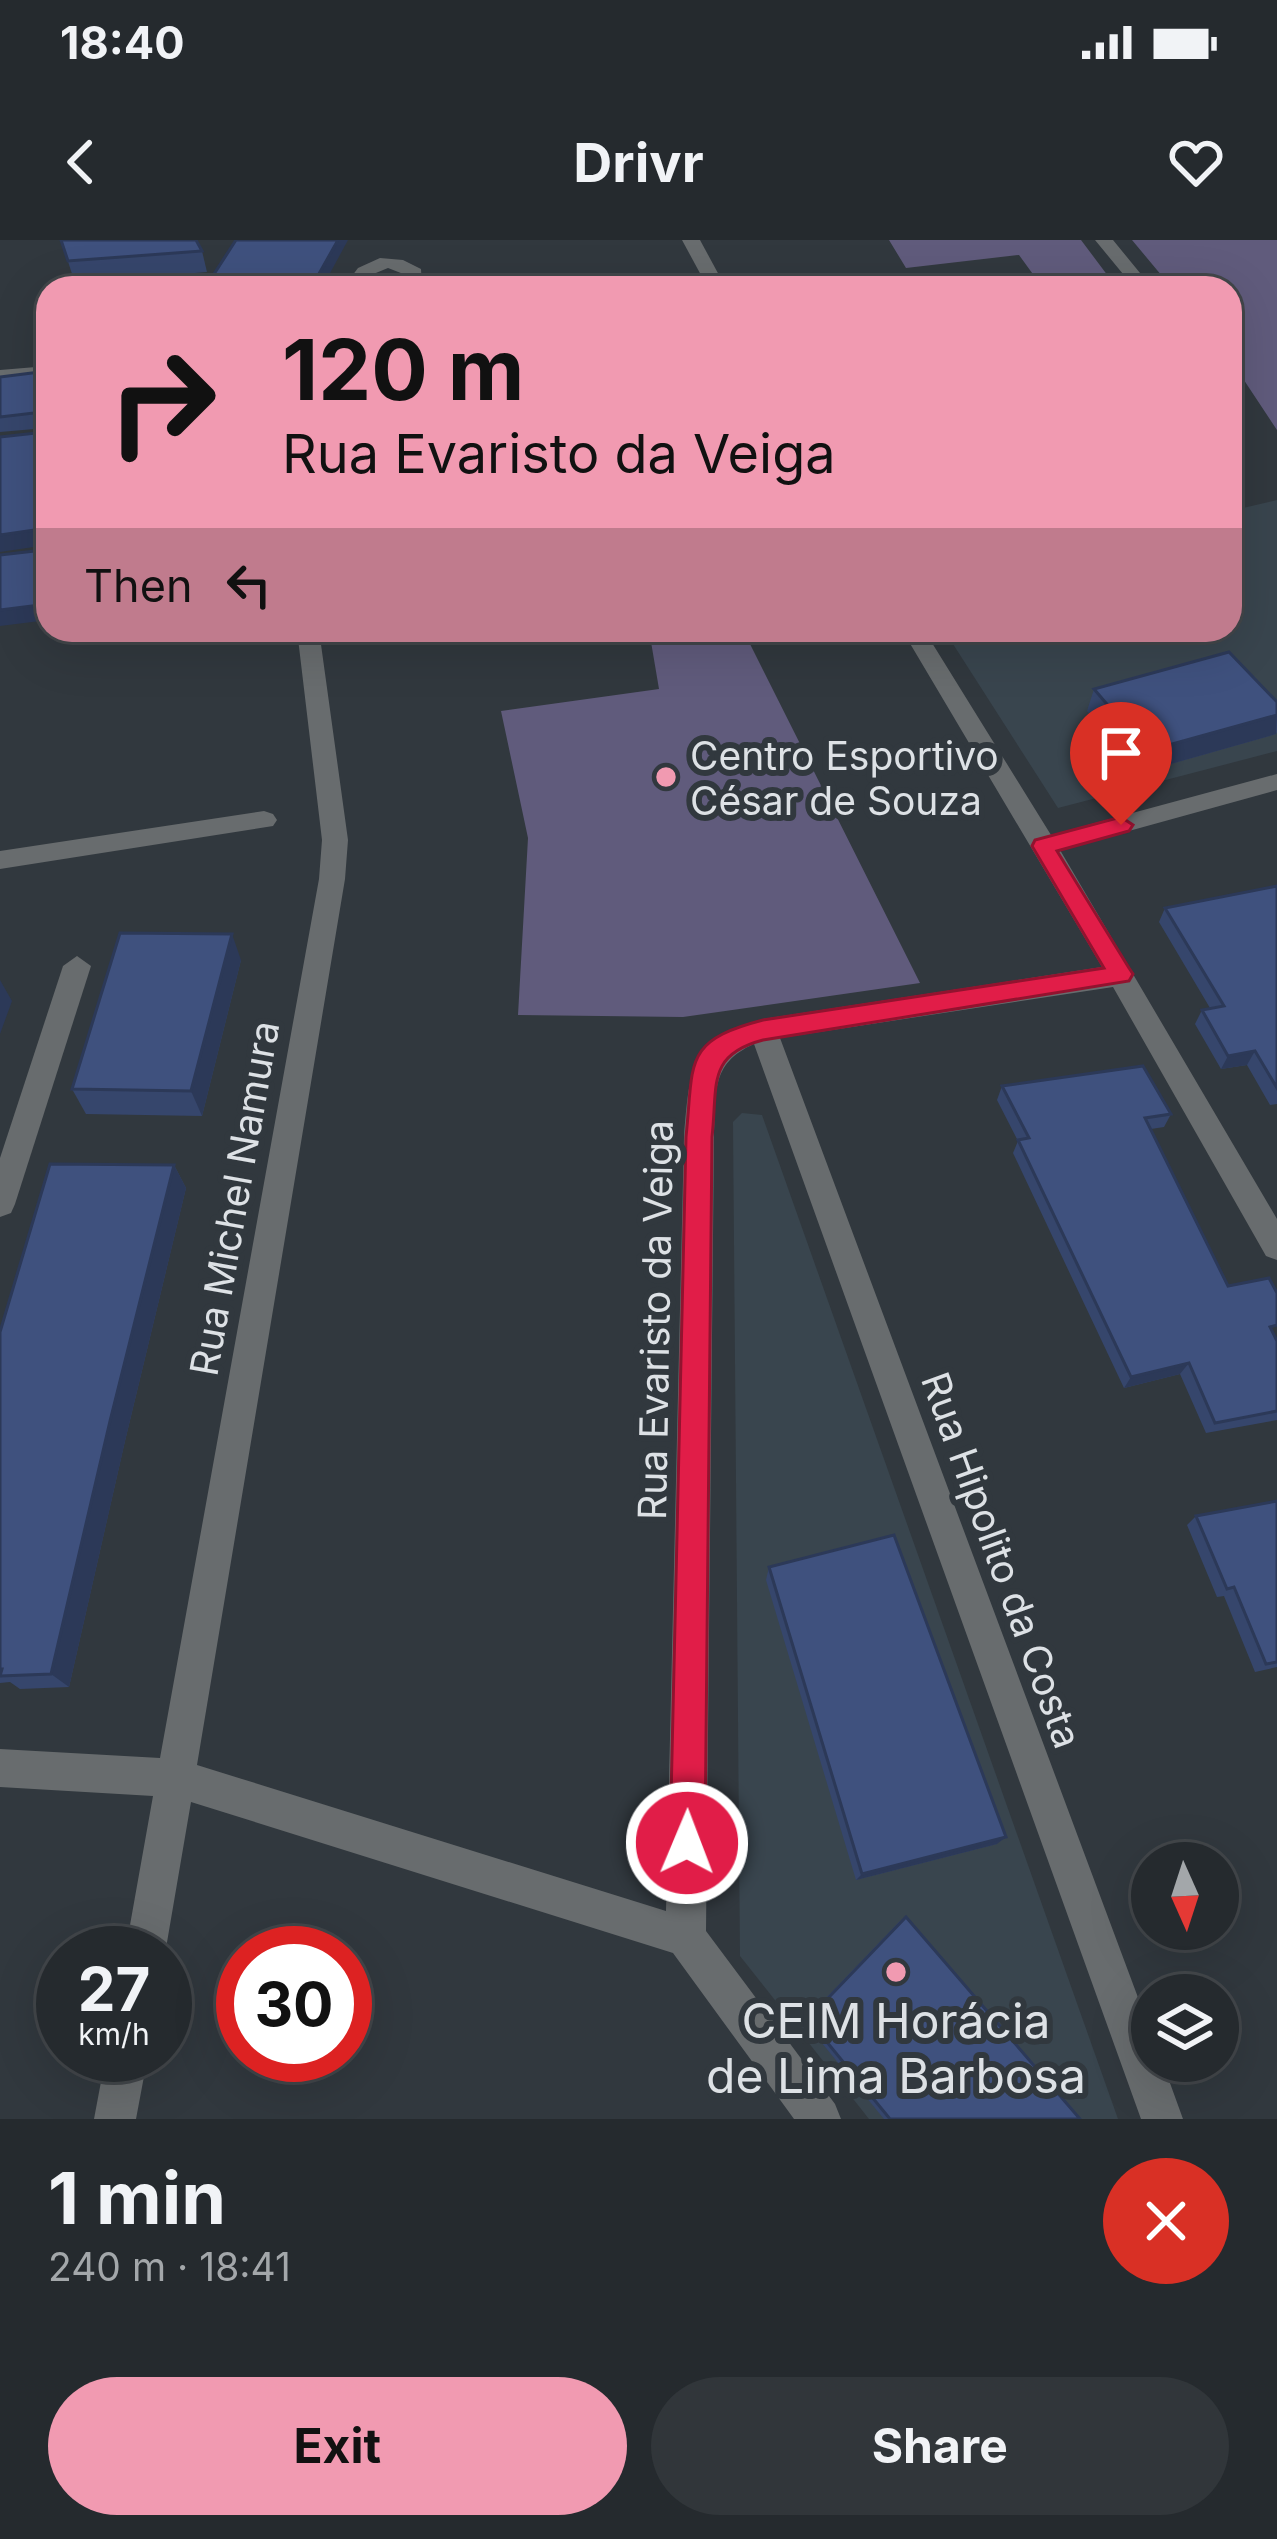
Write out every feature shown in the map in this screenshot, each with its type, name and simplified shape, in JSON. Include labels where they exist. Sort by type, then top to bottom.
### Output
[{"type":"street","points":[[1104,240],[1132,276]]},
{"type":"street","points":[[696,241],[712,276]]},
{"type":"street","points":[[362,276],[371,265],[388,261],[415,276]]},
{"type":"street","points":[[0,376],[36,373]]},
{"type":"street","name":"Rua Michel Namura","points":[[150,1926],[332,879],[335,840],[310,642]]},
{"type":"street","points":[[920,642],[1277,1247]]},
{"type":"street","points":[[1043,846],[1277,782]]},
{"type":"street","points":[[0,860],[264,820]]},
{"type":"street","points":[[0,1204],[77,967]]},
{"type":"street","name":"Rua Evaristo da Veiga","points":[[686,1937],[699,1137],[706,1070],[713,1053],[726,1040],[763,1030],[1120,974]]},
{"type":"street","name":"Rua Hipolito da Costa","points":[[763,1030],[1162,2119]]},
{"type":"street","points":[[0,1768],[176,1778],[686,1937],[820,2119]]},
{"type":"street","points":[[116,2119],[122,2082]]},
{"type":"shaded area","points":[[889,240],[1081,240],[1108,276],[1034,276],[1019,255],[906,268]]},
{"type":"shaded area","points":[[1132,240],[1277,240],[1277,430],[1242,377],[1242,276],[1162,276]]},
{"type":"shaded area","points":[[1277,500],[1277,751],[1058,808],[952,642],[1242,642],[1242,508]]},
{"type":"shaded area","name":"Centro Esportivo César de Souza","points":[[651,642],[749,642],[920,983],[683,1017],[518,1015],[528,838],[501,711],[659,689]]},
{"type":"shaded area","points":[[742,1113],[762,1115],[1118,2119],[869,2119],[740,1956],[733,1122]]},
{"type":"building","points":[[61,240],[196,240],[202,251],[68,261]]},
{"type":"building","points":[[236,240],[338,240],[318,276],[213,276]]},
{"type":"building","points":[[36,372],[36,413],[0,417],[0,377]]},
{"type":"building","points":[[36,433],[36,530],[0,535],[0,437]]},
{"type":"building","points":[[36,551],[36,606],[0,610],[0,555]]},
{"type":"building","points":[[1229,652],[1277,702],[1277,715],[1147,751],[1094,689]]},
{"type":"building","points":[[1277,886],[1277,1088],[1255,1051],[1228,1056],[1202,1010],[1224,1006],[1165,908]]},
{"type":"building","points":[[120,933],[232,934],[191,1091],[72,1089]]},
{"type":"building","points":[[1143,1066],[1171,1114],[1145,1118],[1228,1286],[1269,1278],[1277,1293],[1277,1325],[1270,1327],[1277,1341],[1277,1411],[1215,1423],[1189,1363],[1131,1377],[1018,1140],[1029,1138],[1002,1086]]},
{"type":"building","points":[[50,1164],[174,1165],[51,1674],[0,1676],[0,1332]]},
{"type":"building","points":[[1277,1501],[1277,1662],[1266,1664],[1234,1587],[1227,1589],[1196,1516]]},
{"type":"building","points":[[894,1535],[1006,1837],[862,1874],[769,1567]]},
{"type":"building","name":"CEIM Horácia de Lima Barbosa","points":[[906,1917],[1080,2119],[890,2119],[808,2019]]},
{"type":"place","name":"Centro Esportivo César de Souza","points":[[666,777]]},
{"type":"place","name":"CEIM Horácia de Lima Barbosa","points":[[896,1972]]},
{"type":"route","points":[[687,1843],[699,1137],[706,1070],[713,1053],[726,1040],[763,1030],[1120,974],[1043,846],[1121,825]]}]
